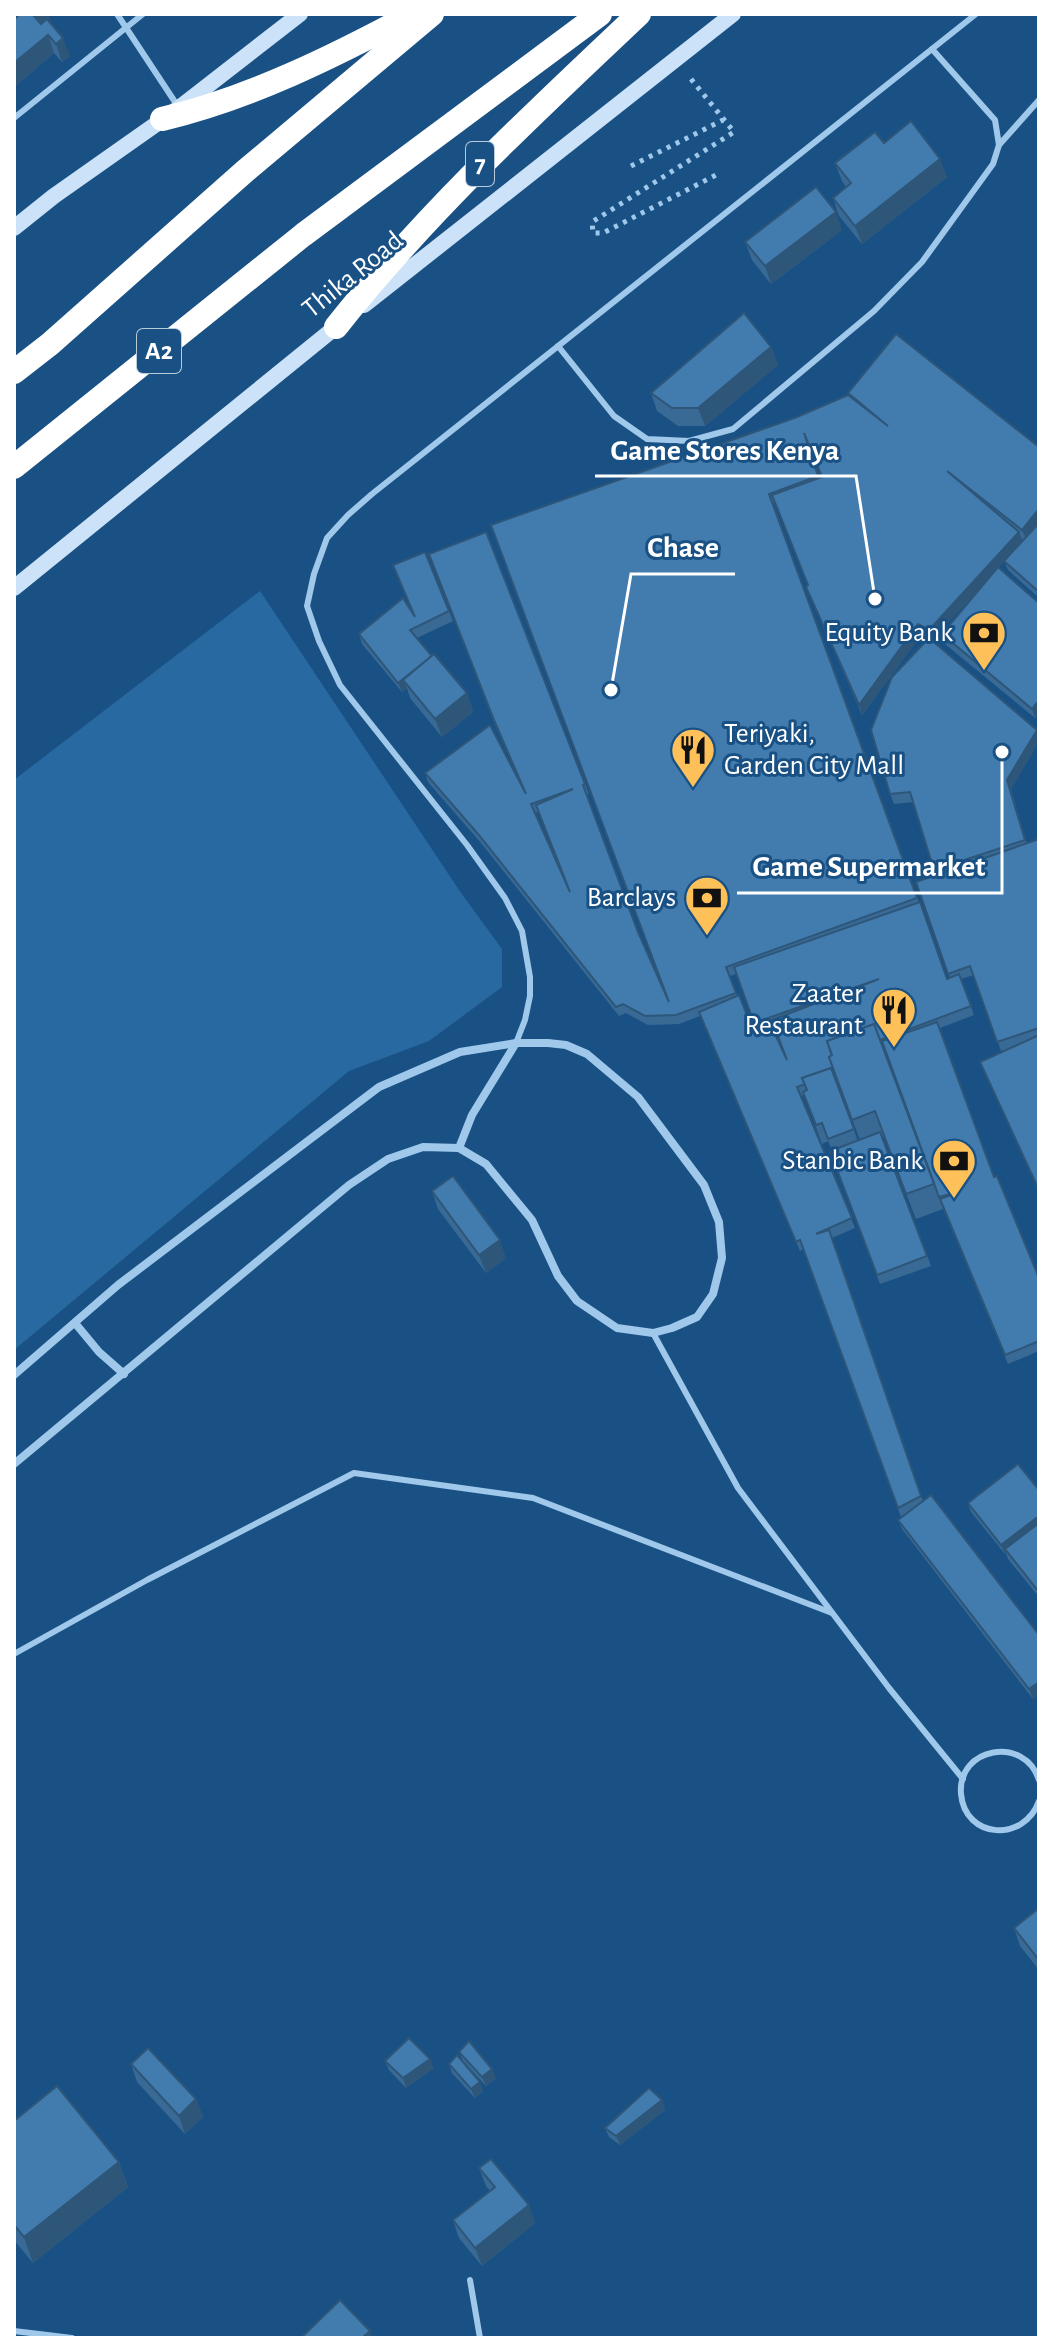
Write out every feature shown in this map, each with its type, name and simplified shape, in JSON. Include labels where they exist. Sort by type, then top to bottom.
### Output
[{"type":"highway","points":[[171,114],[206,108],[274,82],[413,14]]},
{"type":"highway","points":[[14,372],[432,14]]},
{"type":"highway","name":"A2","points":[[14,467],[303,235],[600,14]]},
{"type":"highway","name":"7","points":[[336,327],[377,275],[476,169],[639,14]]},
{"type":"main road","points":[[14,228],[171,114],[300,14]]},
{"type":"main road","name":"Thika Road","points":[[14,588],[336,327],[733,14]]},
{"type":"street","points":[[459,1148],[472,1115],[516,1043]]},
{"type":"street","points":[[14,1375],[118,1285],[379,1087],[460,1052],[516,1043],[548,1043],[566,1045],[587,1054],[638,1097],[704,1185],[719,1222],[722,1258],[713,1294],[697,1317],[653,1333],[617,1328],[577,1301],[558,1276],[532,1220],[486,1164],[459,1148],[423,1147],[388,1159],[349,1185],[14,1464]]},
{"type":"street","points":[[75,1323],[99,1352],[124,1374]]},
{"type":"lane","points":[[117,14],[171,114]]},
{"type":"lane","points":[[14,118],[143,14]]},
{"type":"lane","points":[[516,1043],[530,996],[522,931],[505,898],[467,845],[340,685],[319,641],[307,606],[327,538],[348,515],[976,14]]},
{"type":"lane","points":[[932,49],[995,120],[999,145]]},
{"type":"lane","points":[[558,346],[614,416],[647,439],[689,441],[733,429],[874,311],[922,262],[993,164],[999,145],[1039,100]]},
{"type":"lane","points":[[653,1333],[738,1488],[963,1779]]},
{"type":"lane","points":[[14,1654],[147,1580],[354,1473],[533,1498],[832,1613]]},
{"type":"lane","points":[[1039,1780],[1028,1762],[1017,1754],[991,1752],[969,1767],[961,1791],[969,1816],[979,1824],[1004,1831],[1028,1821],[1039,1801]]},
{"type":"lane","points":[[470,2280],[480,2338]]},
{"type":"lane","points":[[14,2331],[72,2338]]},
{"type":"path","points":[[690,77],[734,132],[592,222],[593,233],[603,233],[718,174]]},
{"type":"path","points":[[631,166],[723,120]]},
{"type":"shaded area","points":[[260,591],[459,890],[502,949],[502,987],[429,1041],[349,1071],[14,1350],[14,780]]},
{"type":"building","points":[[20,14],[35,14],[41,24],[47,19],[63,38],[56,44],[48,35],[14,63],[14,19]]},
{"type":"building","points":[[911,121],[940,159],[855,226],[833,198],[851,183],[835,163],[875,132],[884,143]]},
{"type":"building","points":[[816,187],[836,212],[765,266],[745,242]]},
{"type":"building","points":[[744,313],[771,347],[698,408],[672,408],[651,393]]},
{"type":"building","points":[[896,334],[1039,447],[1039,509],[1022,530],[947,471],[1019,532],[929,630],[918,624],[859,705],[806,587],[808,585],[772,495],[822,477],[804,433],[818,476],[769,494],[917,898],[726,967],[736,993],[676,1015],[645,1016],[623,1004],[616,1007],[478,834],[425,773],[490,725],[526,794],[429,554],[486,532],[585,784],[638,932],[669,1002],[491,525],[797,417],[848,395],[888,426],[848,393]],"holes":[[[573,789],[536,805],[570,892],[531,804]]]},
{"type":"building","points":[[1039,523],[1039,592],[1004,561]]},
{"type":"building","points":[[425,552],[449,611],[410,630],[432,656],[398,683],[359,634],[403,598],[415,617],[393,565]]},
{"type":"building","points":[[998,567],[1039,603],[1039,700],[1032,709],[942,634]]},
{"type":"building","points":[[929,638],[1037,730],[1007,780],[1025,840],[934,870],[910,792],[890,794],[871,730],[892,677]]},
{"type":"building","points":[[434,654],[467,693],[435,719],[403,680]]},
{"type":"building","points":[[1039,839],[1039,1028],[997,1042],[970,966],[948,974],[916,882]]},
{"type":"building","points":[[920,902],[947,979],[959,974],[971,1006],[880,1040],[874,1024],[827,1041],[835,1073],[831,1068],[802,1078],[805,1084],[797,1087],[852,1218],[816,1234],[829,1230],[921,1496],[898,1508],[800,1240],[796,1242],[699,1012],[739,995],[752,1028],[769,1021],[787,1060],[772,1020],[879,979],[754,1023],[734,967]]},
{"type":"building","points":[[937,1022],[994,1177],[997,1176],[1039,1278],[1039,1341],[1005,1355],[940,1199],[958,1192],[939,1197],[882,1041]]},
{"type":"building","points":[[874,1024],[934,1184],[906,1194],[875,1111],[852,1120],[829,1057],[832,1055],[827,1041]]},
{"type":"building","points":[[1039,1035],[1039,1190],[980,1062]]},
{"type":"building","points":[[831,1068],[854,1129],[828,1139],[822,1123],[816,1125],[803,1092],[807,1090],[802,1078]]},
{"type":"building","points":[[880,1132],[927,1256],[877,1275],[830,1151]]},
{"type":"building","points":[[453,1176],[500,1240],[479,1255],[432,1191]]},
{"type":"building","points":[[1018,1464],[1039,1490],[1039,1516],[1001,1545],[968,1503]]},
{"type":"building","points":[[931,1495],[1039,1635],[1039,1682],[1029,1689],[898,1520]]},
{"type":"building","points":[[1039,1523],[1039,1592],[1005,1549]]},
{"type":"building","points":[[1039,1908],[1039,1960],[1014,1928]]},
{"type":"building","points":[[409,2038],[430,2059],[403,2078],[385,2061]]},
{"type":"building","points":[[469,2041],[492,2069],[482,2077],[459,2052]]},
{"type":"building","points":[[148,2048],[196,2099],[179,2116],[131,2064]]},
{"type":"building","points":[[457,2055],[480,2082],[471,2089],[449,2064]]},
{"type":"building","points":[[57,2086],[119,2162],[24,2237],[14,2225],[14,2121]]},
{"type":"building","points":[[649,2088],[662,2100],[616,2136],[605,2128]]},
{"type":"building","points":[[491,2159],[529,2205],[475,2248],[453,2220],[495,2187],[479,2168]]},
{"type":"building","points":[[340,2300],[370,2331],[362,2338],[301,2338]]},
{"type":"place","name":"Game Stores Kenya","points":[[875,599]]},
{"type":"place","name":"Equity Bank","points":[[984,672]]},
{"type":"place","name":"Chase","points":[[611,690]]},
{"type":"place","name":"Game Supermarket","points":[[1002,752]]},
{"type":"place","name":"Teriyaki, Garden City Mall","points":[[693,789]]},
{"type":"place","name":"Barclays","points":[[707,937]]},
{"type":"place","name":"Zaater Restaurant","points":[[894,1049]]},
{"type":"place","name":"Stanbic Bank","points":[[954,1200]]}]
